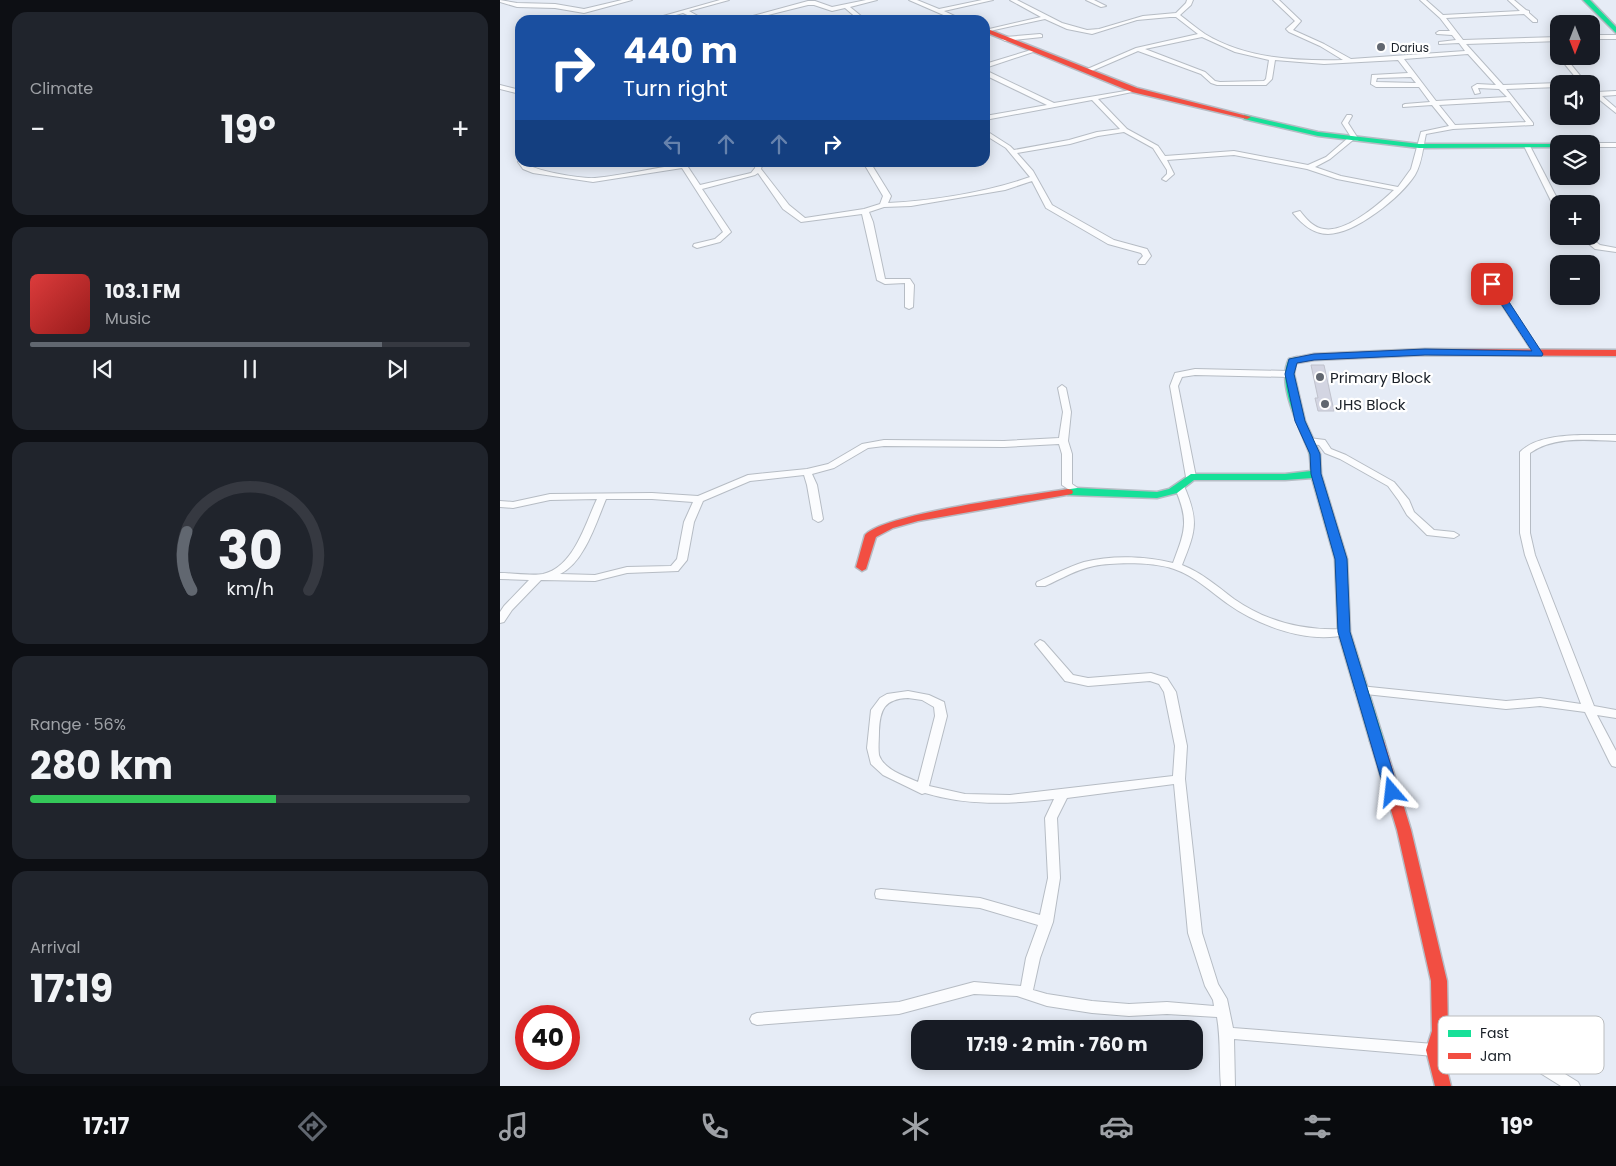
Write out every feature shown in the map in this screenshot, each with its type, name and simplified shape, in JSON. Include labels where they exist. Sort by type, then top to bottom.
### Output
[{"type":"street","points":[[500,0],[524,6],[555,6],[588,10],[629,0]]},
{"type":"street","points":[[500,8],[522,0]]},
{"type":"street","points":[[670,15],[726,0]]},
{"type":"street","points":[[761,15],[815,2],[832,9],[874,0]]},
{"type":"street","points":[[912,0],[948,15]]},
{"type":"street","points":[[938,11],[990,0]]},
{"type":"street","points":[[1013,0],[1081,32],[1089,32],[1142,18],[1177,14],[1203,35],[1236,50],[1272,59],[1349,61],[1400,58],[1464,46],[1550,41]]},
{"type":"street","points":[[1089,0],[1103,6]]},
{"type":"street","points":[[1177,14],[1189,4],[1190,0]]},
{"type":"street","points":[[1276,0],[1298,21],[1289,29],[1291,32],[1322,45],[1349,61]]},
{"type":"street","points":[[1297,213],[1314,230],[1329,232],[1340,230],[1363,219],[1411,176],[1418,160],[1419,146],[1423,133],[1428,130],[1453,127],[1531,124],[1512,99],[1453,33],[1442,17],[1424,0]]},
{"type":"street","points":[[1511,0],[1527,12],[1535,21]]},
{"type":"street","points":[[1586,0],[1616,31]]},
{"type":"street","points":[[847,7],[857,15]]},
{"type":"street","points":[[1510,13],[1521,8]]},
{"type":"street","points":[[684,11],[692,15]]},
{"type":"street","points":[[1442,17],[1527,12]]},
{"type":"street","points":[[990,29],[1046,17]]},
{"type":"street","points":[[990,32],[1033,51],[1135,90],[1318,134],[1353,140],[1419,146],[1550,145]]},
{"type":"street","points":[[1439,33],[1453,33]]},
{"type":"street","points":[[1088,71],[1138,49],[1203,35]]},
{"type":"street","points":[[1539,35],[1550,40]]},
{"type":"street","points":[[1005,39],[1040,36]]},
{"type":"street","points":[[1600,37],[1616,37]]},
{"type":"street","points":[[1441,43],[1484,49]]},
{"type":"street","points":[[1138,49],[1203,73],[1219,84],[1266,83],[1270,79],[1272,59]]},
{"type":"street","points":[[990,64],[1033,51]]},
{"type":"street","points":[[1400,58],[1453,127]]},
{"type":"street","points":[[1568,65],[1577,75]]},
{"type":"street","points":[[990,75],[1034,94],[1054,106]]},
{"type":"street","points":[[1414,75],[1374,76],[1372,83],[1376,85],[1421,85]]},
{"type":"street","points":[[1484,80],[1504,79]]},
{"type":"street","points":[[990,81],[999,80]]},
{"type":"street","points":[[1477,93],[1475,87],[1477,86],[1550,85]]},
{"type":"street","points":[[500,87],[515,91]]},
{"type":"street","points":[[990,117],[1135,90]]},
{"type":"street","points":[[1600,92],[1616,93]]},
{"type":"street","points":[[1600,97],[1614,109]]},
{"type":"street","points":[[1095,99],[1125,130],[1156,147],[1170,170],[1171,174],[1166,179]]},
{"type":"street","points":[[1405,106],[1512,99]]},
{"type":"street","points":[[1600,108],[1614,109]]},
{"type":"street","points":[[1349,116],[1345,123],[1353,140]]},
{"type":"street","points":[[1012,152],[1125,130]]},
{"type":"street","points":[[990,135],[1008,146],[1030,171],[1049,206],[1111,242],[1144,251],[1147,256],[1142,262]]},
{"type":"street","points":[[1309,167],[1328,158],[1353,140]]},
{"type":"street","points":[[1600,145],[1616,145]]},
{"type":"street","points":[[1527,146],[1552,195]]},
{"type":"street","points":[[1163,158],[1234,154],[1261,157],[1309,167],[1339,178],[1398,189]]},
{"type":"street","points":[[524,167],[534,172],[593,180],[677,167]]},
{"type":"street","points":[[684,167],[727,232],[722,239],[697,246]]},
{"type":"street","points":[[698,188],[743,178],[758,167]]},
{"type":"street","points":[[760,167],[786,207],[804,220],[864,211],[883,205],[911,204],[1005,188],[1033,178]]},
{"type":"street","points":[[869,167],[886,196],[883,205]]},
{"type":"street","points":[[864,211],[869,222],[881,280],[885,282],[907,281],[910,285],[909,307]]},
{"type":"street","points":[[1595,245],[1616,250]]},
{"type":"street","points":[[1492,284],[1538,354]]},
{"type":"street","points":[[1440,1016],[1439,981],[1422,900],[1404,830],[1360,690],[1344,632],[1341,559],[1316,474],[1315,454],[1300,421],[1290,374],[1292,361],[1314,357],[1425,352],[1616,353]]},
{"type":"street","points":[[1191,477],[1174,386],[1178,376],[1195,372],[1290,374]]},
{"type":"street","points":[[1062,388],[1067,412],[1063,441],[1067,454],[1067,485],[1077,491]]},
{"type":"street","points":[[1616,438],[1567,439],[1541,442],[1525,452],[1527,544],[1589,709],[1616,763]]},
{"type":"street","points":[[500,504],[513,505],[550,497],[602,498],[652,496],[699,499],[748,478],[807,472],[837,464],[855,450],[874,444],[1004,444],[1063,441]]},
{"type":"street","points":[[1309,441],[1322,442],[1328,451],[1343,457],[1391,484],[1404,500],[1410,512],[1431,533],[1454,535]]},
{"type":"street","points":[[807,472],[812,485],[818,519]]},
{"type":"street","points":[[862,566],[871,535],[888,526],[916,518],[1077,491],[1120,494],[1166,494],[1191,477],[1285,477],[1316,474]]},
{"type":"street","points":[[1177,566],[1192,527],[1189,508],[1179,486]]},
{"type":"street","points":[[500,620],[508,608],[542,576],[566,566],[584,540],[585,533],[602,498]]},
{"type":"street","points":[[500,576],[595,578],[627,570],[674,569],[682,560],[689,522],[699,499]]},
{"type":"street","points":[[1041,584],[1096,563],[1130,562],[1177,566],[1206,580],[1242,608],[1285,628],[1316,634],[1344,632]]},
{"type":"street","points":[[1040,644],[1069,678],[1088,682],[1150,677],[1164,681],[1170,692],[1181,746],[1179,780],[1196,933],[1212,986],[1220,999],[1223,1012],[1227,1033],[1228,1086]]},
{"type":"street","points":[[1360,690],[1506,705],[1540,702],[1616,714]]},
{"type":"street","points":[[922,790],[941,716],[940,705],[929,697],[904,695],[888,698],[877,708],[871,753],[875,762],[883,770],[922,790],[960,798],[995,800],[1179,780]]},
{"type":"street","points":[[1026,993],[1033,958],[1046,922],[1054,878],[1051,818],[1063,794]]},
{"type":"street","points":[[881,894],[980,903],[1046,922]]},
{"type":"street","points":[[757,1019],[900,1008],[974,988],[1017,990],[1047,1000],[1092,1007],[1129,1010],[1168,1008],[1223,1012]]},
{"type":"street","points":[[1227,1033],[1434,1050]]},
{"type":"street","points":[[1438,1037],[1434,1050],[1438,1066]]},
{"type":"street","points":[[1553,1074],[1572,1086]]},
{"type":"building","points":[[1311,365],[1324,365],[1334,411],[1318,411],[1315,398],[1318,398]]},
{"type":"traffic: fast","points":[[1586,0],[1616,31]]},
{"type":"traffic: fast","points":[[1247,117],[1318,134],[1419,146],[1550,145]]},
{"type":"traffic: fast","points":[[1068,492],[1157,495],[1173,491],[1191,477],[1285,477],[1316,474],[1315,454],[1300,421],[1289,374],[1292,361],[1297,360]]},
{"type":"traffic: fast","points":[[1316,474],[1341,559],[1344,632],[1377,741]]},
{"type":"traffic: jam","points":[[990,32],[1135,90],[1247,117]]},
{"type":"traffic: jam","points":[[1297,360],[1314,357],[1425,352],[1616,353]]},
{"type":"traffic: jam","points":[[862,567],[871,535],[889,526],[916,518],[1068,492]]},
{"type":"traffic: jam","points":[[1377,741],[1404,830],[1439,981],[1440,1016]]},
{"type":"traffic: jam","points":[[1438,1037],[1434,1050],[1438,1066]]},
{"type":"traffic: jam","points":[[1440,1074],[1443,1086]]},
{"type":"place","name":"Darius","points":[[1381,47]]},
{"type":"place","name":"Primary Block","points":[[1320,377]]},
{"type":"place","name":"JHS Block","points":[[1325,404]]},
{"type":"route","points":[[1392,792],[1344,632],[1341,596],[1341,559],[1316,474],[1315,454],[1300,421],[1290,374],[1292,361],[1314,357],[1425,352],[1538,354],[1492,284]]}]
